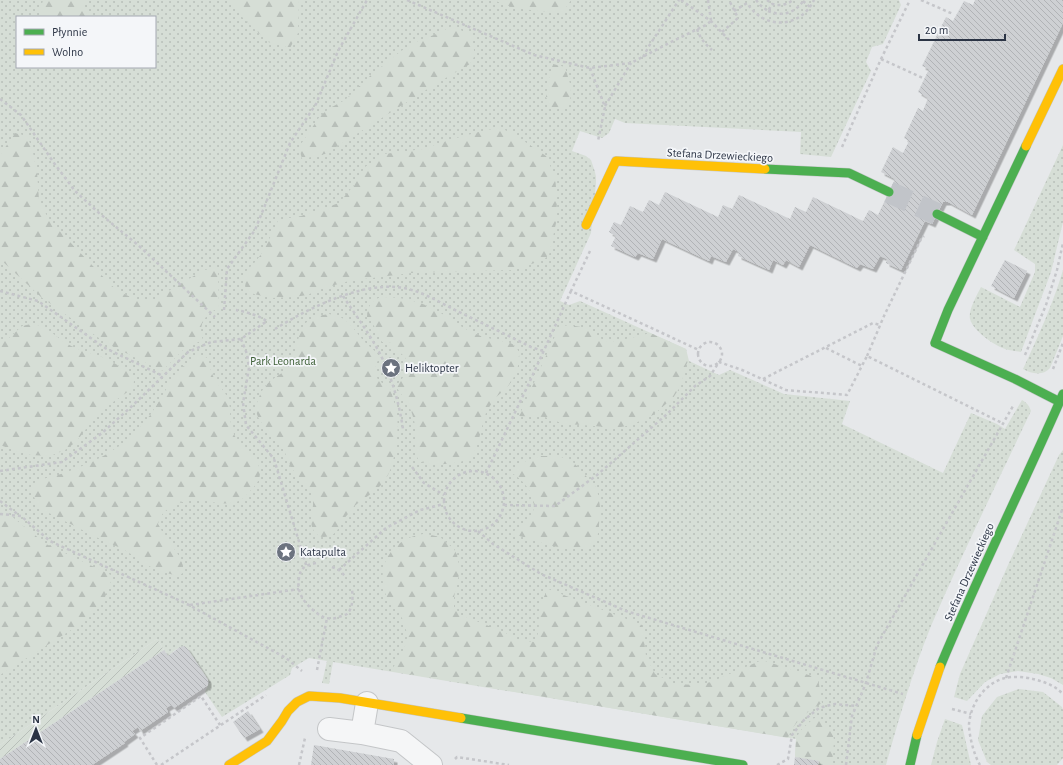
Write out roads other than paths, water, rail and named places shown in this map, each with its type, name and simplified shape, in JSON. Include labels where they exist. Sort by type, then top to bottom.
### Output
[{"type":"street","points":[[1061,398],[1015,380],[935,343],[948,310],[1063,69]]},
{"type":"street","name":"Stefana Drzewieckiego","points":[[586,225],[616,161],[849,173],[889,192]]},
{"type":"street","points":[[937,214],[984,237]]},
{"type":"street","name":"Stefana Drzewieckiego","points":[[910,765],[917,735],[940,667],[962,614],[1061,398]]},
{"type":"street","points":[[229,765],[267,741],[288,711],[297,702],[309,696],[323,696],[743,765]]},
{"type":"street","points":[[362,733],[367,703]]},
{"type":"street","points":[[329,729],[362,733],[401,741],[431,765]]},
{"type":"tunnel","points":[[889,192],[937,214]]},
{"type":"place","name":"Heliktopter","points":[[391,368]]},
{"type":"place","name":"Katapulta","points":[[286,552]]},
{"type":"park label","name":"Park Leonarda","points":[[283,361]]}]
